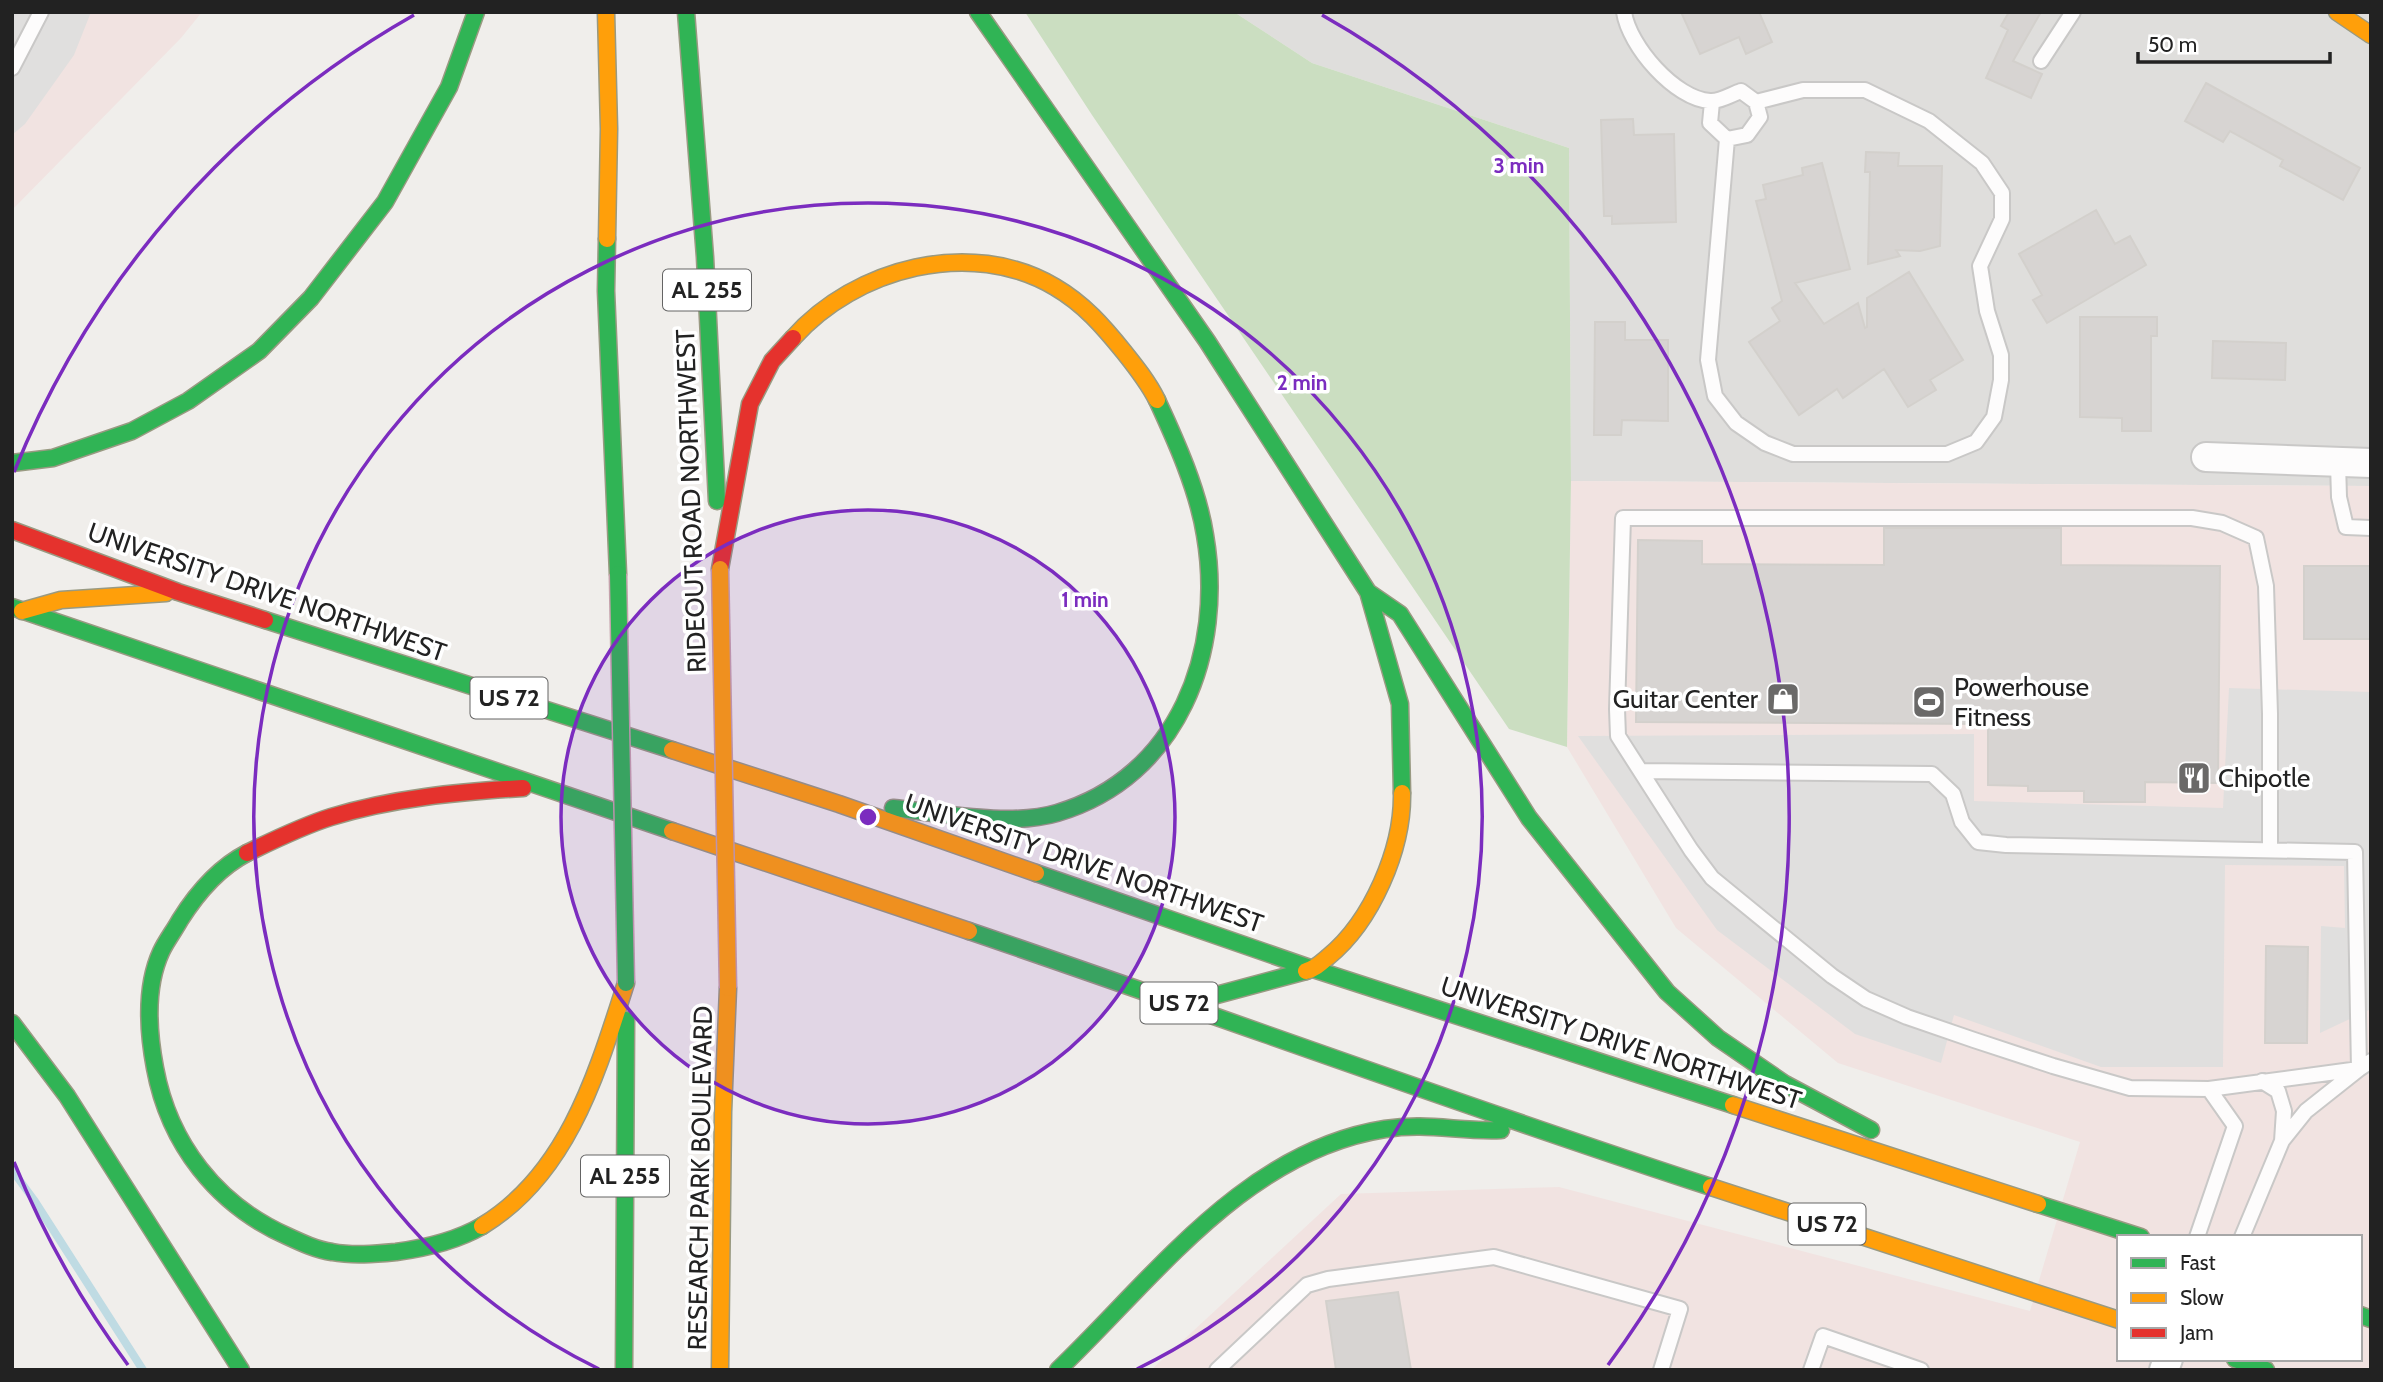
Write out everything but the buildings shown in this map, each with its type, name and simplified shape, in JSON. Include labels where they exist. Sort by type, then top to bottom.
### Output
[{"type":"main road","points":[[12,463],[53,458],[132,431],[188,401],[259,351],[311,298],[385,202],[449,87],[475,12]]},
{"type":"main road","name":"AL 255","points":[[606,12],[609,129],[606,291],[618,574],[626,983],[624,1370]]},
{"type":"main road","name":"RIDEOUT ROAD NORTHWEST","points":[[686,12],[705,257],[720,569],[728,988]]},
{"type":"main road","points":[[978,12],[1207,341],[1368,592],[1400,704],[1402,806],[1390,862],[1369,910],[1343,945],[1312,968],[1183,1004]]},
{"type":"main road","points":[[2337,12],[2371,35]]},
{"type":"main road","points":[[720,569],[750,404],[772,361],[798,332],[835,300],[887,274],[934,264],[973,264],[1010,268],[1054,286],[1097,318],[1150,385],[1181,452],[1205,533],[1211,587],[1207,637],[1192,691],[1170,731],[1145,763],[1104,794],[1056,814],[1002,820],[839,804]]},
{"type":"main road","name":"UNIVERSITY DRIVE NORTHWEST","points":[[12,530],[178,592],[839,804],[1312,968],[2135,1235]]},
{"type":"main road","points":[[16,614],[61,600],[178,592]]},
{"type":"main road","points":[[1368,592],[1400,614],[1529,818],[1667,992],[1718,1038],[1785,1084],[1959,1178]]},
{"type":"main road","name":"US 72","points":[[16,614],[442,751],[541,788],[1183,1004],[1534,1129],[2117,1319]]},
{"type":"main road","points":[[541,788],[449,792],[331,815],[233,861],[203,887],[158,957],[149,996],[149,1031],[156,1087],[175,1135],[204,1176],[247,1215],[286,1236],[334,1253],[391,1253],[439,1245],[493,1222],[534,1183],[575,1124],[599,1064],[626,983]]},
{"type":"main road","name":"RESEARCH PARK BOULEVARD","points":[[720,1370],[723,1112],[728,988]]},
{"type":"main road","points":[[15,1015],[241,1370]]},
{"type":"main road","points":[[1058,1370],[1184,1241],[1237,1195],[1279,1166],[1327,1144],[1374,1131],[1429,1125],[1487,1131],[1534,1129]]},
{"type":"main road","points":[[2241,1361],[2266,1370]]},
{"type":"street","points":[[2207,457],[2371,463]]},
{"type":"lane","points":[[12,68],[41,12]]},
{"type":"lane","points":[[1624,12],[1639,48],[1663,77],[1695,97],[1712,102],[1741,91],[1756,102],[1760,117],[1747,135],[1727,139]]},
{"type":"lane","points":[[2041,61],[2073,12]]},
{"type":"lane","points":[[1727,139],[1708,359],[1715,396],[1737,423],[1765,443],[1793,454],[1947,454],[1976,442],[1994,417],[2001,380],[2001,355],[1987,311],[1980,266],[2001,219],[2001,193],[1989,173],[1982,163],[1929,121],[1865,90],[1803,90],[1756,102]]},
{"type":"lane","points":[[1712,102],[1710,123],[1727,139]]},
{"type":"lane","points":[[2338,463],[2339,497],[2346,527],[2371,528]]},
{"type":"lane","points":[[2270,850],[2266,586],[2256,538],[2222,523],[2192,518],[1623,517],[1618,736],[1712,878],[1832,976],[1866,999],[1907,1017],[2130,1088],[2209,1089],[2365,1065]]},
{"type":"lane","points":[[1640,771],[1932,774],[1953,794],[1962,822],[1978,842],[2007,845],[2355,852],[2365,1065]]},
{"type":"lane","points":[[2243,1235],[2282,1141],[2306,1111],[2365,1065]]},
{"type":"lane","points":[[2262,1080],[2278,1091],[2284,1111],[2282,1141]]},
{"type":"lane","points":[[2198,1235],[2235,1126],[2209,1089]]},
{"type":"lane","points":[[1217,1370],[1307,1284],[1494,1257],[1679,1309],[1661,1370]]},
{"type":"lane","points":[[1811,1370],[1823,1336],[1921,1370]]},
{"type":"shaded area","points":[[12,12],[202,12],[181,38],[12,210]]},
{"type":"shaded area","points":[[12,12],[91,12],[74,55],[25,124],[12,135]]},
{"type":"shaded area","points":[[1234,12],[2371,12],[2371,486],[1571,481],[1569,148],[1312,63]]},
{"type":"shaded area","points":[[1571,481],[2371,486],[2371,1370],[1151,1370],[1341,1194],[1559,1187],[2030,1311],[2080,1142],[1838,1063],[1676,928],[1567,747]]},
{"type":"shaded area","points":[[2229,688],[2371,692],[2371,1009],[2320,1033],[2321,926],[2345,928],[2344,866],[2225,865],[2223,1067],[2101,1067],[1954,1015],[1941,1063],[1855,1034],[1717,930],[1578,736],[1974,734],[1974,801],[2223,808]]},
{"type":"green space","points":[[1025,12],[1234,12],[1312,63],[1569,148],[1571,481],[1567,747],[1509,729]]},
{"type":"waterway","points":[[12,1170],[143,1370]]},
{"type":"traffic: fast","points":[[12,463],[53,458],[132,431],[188,401],[259,351],[311,298],[385,202],[449,87],[476,12]]},
{"type":"traffic: fast","points":[[686,12],[705,257],[717,501]]},
{"type":"traffic: fast","points":[[978,12],[1207,341],[1368,592],[1400,704],[1402,793]]},
{"type":"traffic: fast","points":[[607,239],[606,291],[618,574]]},
{"type":"traffic: fast","points":[[893,808],[998,819],[1039,817],[1057,813],[1099,795],[1134,771],[1163,740],[1184,704],[1199,664],[1207,622],[1209,579],[1202,518],[1192,483],[1157,400]]},
{"type":"traffic: fast","points":[[618,574],[626,983]]},
{"type":"traffic: fast","points":[[1368,592],[1400,614],[1529,818],[1667,992],[1718,1038],[1785,1084],[1871,1130]]},
{"type":"traffic: fast","points":[[12,607],[672,831]]},
{"type":"traffic: fast","points":[[265,620],[672,750]]},
{"type":"traffic: fast","points":[[247,853],[218,874],[194,900],[163,948],[152,980],[149,1009],[155,1068],[162,1096],[184,1146],[218,1189],[239,1207],[262,1223],[321,1250],[356,1254],[396,1252],[440,1243],[482,1226]]},
{"type":"traffic: fast","points":[[1036,873],[1313,969],[1733,1105]]},
{"type":"traffic: fast","points":[[969,931],[1711,1187]]},
{"type":"traffic: fast","points":[[1183,1004],[1306,971]]},
{"type":"traffic: fast","points":[[624,1370],[626,1020]]},
{"type":"traffic: fast","points":[[12,1023],[67,1096],[241,1370]]},
{"type":"traffic: fast","points":[[1058,1370],[1205,1223],[1245,1191],[1288,1163],[1335,1142],[1385,1129],[1415,1126],[1501,1130]]},
{"type":"traffic: fast","points":[[2038,1204],[2135,1235]]},
{"type":"traffic: fast","points":[[2362,1316],[2371,1319]]},
{"type":"traffic: fast","points":[[2241,1361],[2266,1370]]},
{"type":"traffic: slow","points":[[606,12],[609,129],[607,239]]},
{"type":"traffic: slow","points":[[2337,12],[2371,35]]},
{"type":"traffic: slow","points":[[793,338],[819,314],[848,293],[881,278],[916,267],[952,263],[987,264],[1022,272],[1055,287],[1075,301],[1116,342],[1142,375],[1157,400]]},
{"type":"traffic: slow","points":[[720,569],[728,988]]},
{"type":"traffic: slow","points":[[22,611],[61,600],[166,593]]},
{"type":"traffic: slow","points":[[672,750],[839,804],[1036,873]]},
{"type":"traffic: slow","points":[[1306,971],[1320,964],[1344,942],[1371,904],[1391,860],[1401,815],[1402,793]]},
{"type":"traffic: slow","points":[[672,831],[969,931]]},
{"type":"traffic: slow","points":[[482,1226],[512,1204],[537,1179],[558,1150],[590,1086],[626,983]]},
{"type":"traffic: slow","points":[[720,1370],[723,1112],[728,988]]},
{"type":"traffic: slow","points":[[1733,1105],[2038,1204]]},
{"type":"traffic: slow","points":[[1711,1187],[2117,1319]]},
{"type":"traffic: jam","points":[[720,569],[750,404],[772,361],[793,338]]},
{"type":"traffic: jam","points":[[12,530],[178,592],[265,620]]},
{"type":"traffic: jam","points":[[247,853],[309,825],[354,810],[426,797],[523,788]]},
{"type":"place","name":"Guitar Center","points":[[1783,699]]},
{"type":"place","name":"Powerhouse Fitness","points":[[1929,702]]},
{"type":"place","name":"Chipotle","points":[[2194,778]]}]
